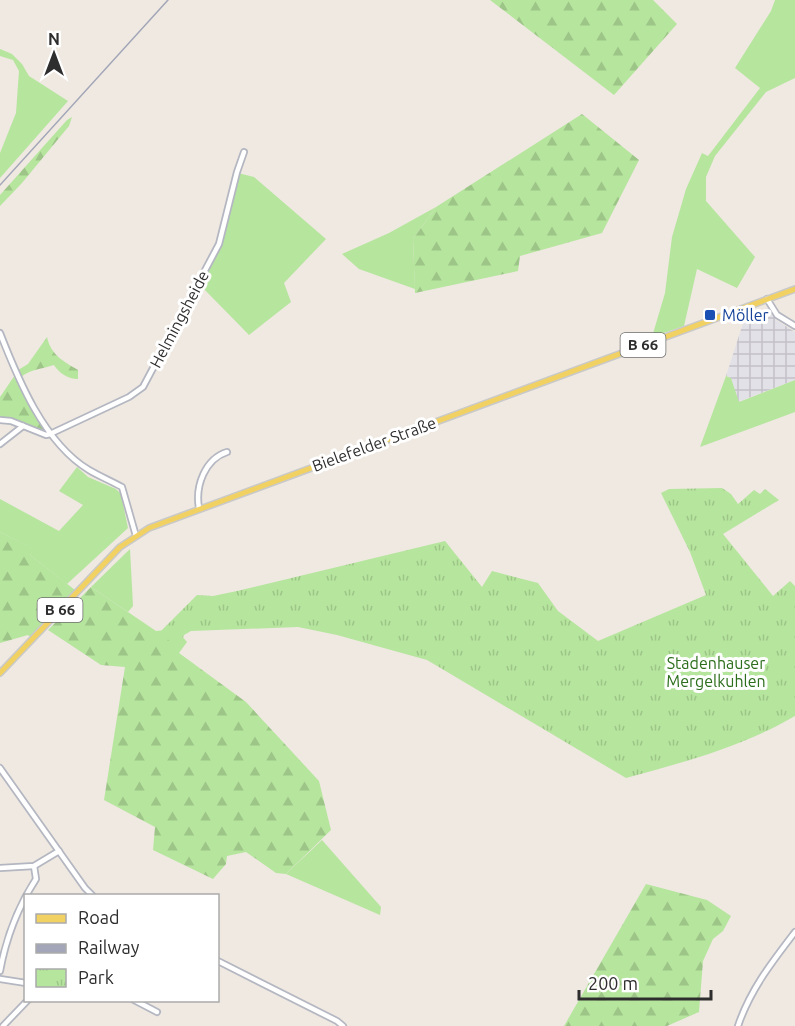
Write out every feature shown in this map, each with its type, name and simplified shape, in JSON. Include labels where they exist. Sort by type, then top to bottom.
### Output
[{"type":"main road","name":"Bielefelder Straße","points":[[0,673],[120,547],[162,522],[795,289]]},
{"type":"street","name":"Helmingsheide","points":[[50,434],[129,397],[145,383],[219,244],[244,152]]},
{"type":"street","points":[[767,299],[777,315],[795,326]]},
{"type":"street","points":[[0,333],[18,378],[50,434],[87,469],[122,487],[136,536]]},
{"type":"street","points":[[0,420],[11,421],[46,435],[50,434]]},
{"type":"street","points":[[0,444],[23,426]]},
{"type":"street","points":[[199,508],[199,481],[218,455],[227,452]]},
{"type":"street","points":[[0,768],[90,894]]},
{"type":"street","points":[[0,868],[34,866],[59,851]]},
{"type":"street","points":[[26,894],[36,879],[34,866]]},
{"type":"street","points":[[0,971],[12,925],[24,898]]},
{"type":"street","points":[[738,1026],[750,996],[795,932]]},
{"type":"street","points":[[219,962],[343,1026]]},
{"type":"street","points":[[0,979],[24,983]]},
{"type":"street","points":[[3,1026],[26,1002]]},
{"type":"street","points":[[138,1002],[157,1012]]},
{"type":"shaded area","points":[[770,307],[776,320],[795,332],[795,380],[738,402],[731,378],[726,376],[745,317]]},
{"type":"green space","points":[[490,0],[653,0],[677,24],[614,95]]},
{"type":"green space","points":[[775,0],[795,0],[795,78],[766,92],[715,156],[706,177],[706,201],[755,257],[737,288],[697,269],[684,326],[652,337],[665,293],[672,237],[686,189],[702,153],[708,156],[760,88],[735,68],[771,11]]},
{"type":"green space","points":[[0,49],[12,54],[29,76],[68,101],[0,178],[0,153],[16,113],[19,71],[13,60],[0,56]]},
{"type":"green space","points":[[582,114],[639,160],[602,233],[520,256],[518,271],[415,293],[413,239],[436,207]]},
{"type":"green space","points":[[72,117],[69,126],[0,206],[0,195]]},
{"type":"green space","points":[[238,173],[254,177],[326,239],[284,283],[291,302],[249,335],[201,286],[220,244]]},
{"type":"green space","points":[[436,207],[413,239],[415,289],[359,269],[342,254],[389,233]]},
{"type":"green space","points":[[47,337],[55,353],[78,370],[78,379],[64,375],[54,365],[21,377],[18,370],[28,364]]},
{"type":"green space","points":[[15,375],[48,432],[12,418],[0,418],[0,397]]},
{"type":"green space","points":[[726,376],[731,378],[739,402],[795,380],[795,412],[700,447]]},
{"type":"green space","points":[[77,467],[88,477],[116,489],[121,494],[128,528],[67,584],[30,555],[33,549],[0,532],[0,499],[59,531],[83,505],[59,491]]},
{"type":"green space","name":"Stadenhauser Mergelkuhlen","points":[[722,488],[731,494],[738,504],[754,490],[760,494],[765,489],[779,500],[723,534],[773,596],[790,581],[795,586],[795,716],[734,745],[626,778],[427,660],[337,635],[298,627],[191,631],[184,635],[178,649],[160,632],[197,595],[213,596],[237,591],[445,541],[482,587],[492,571],[538,583],[558,611],[598,641],[706,595],[690,552],[661,493],[669,489]]},
{"type":"green space","points":[[0,532],[34,549],[30,555],[75,590],[30,637],[28,635],[0,643]]},
{"type":"green space","points":[[130,549],[133,606],[128,612],[91,587]]},
{"type":"green space","points":[[91,587],[156,631],[176,629],[187,642],[179,653],[246,702],[319,781],[331,830],[286,874],[276,873],[246,852],[227,856],[226,864],[213,879],[153,850],[155,827],[104,800],[125,667],[101,665],[48,630]]},
{"type":"green space","points":[[322,840],[381,907],[380,915],[286,874]]},
{"type":"green space","points":[[646,884],[707,900],[731,916],[723,931],[713,939],[703,961],[699,1012],[667,1026],[564,1026]]},
{"type":"railway","points":[[0,185],[168,0]]},
{"type":"place","name":"Möller","points":[[710,315]]}]
